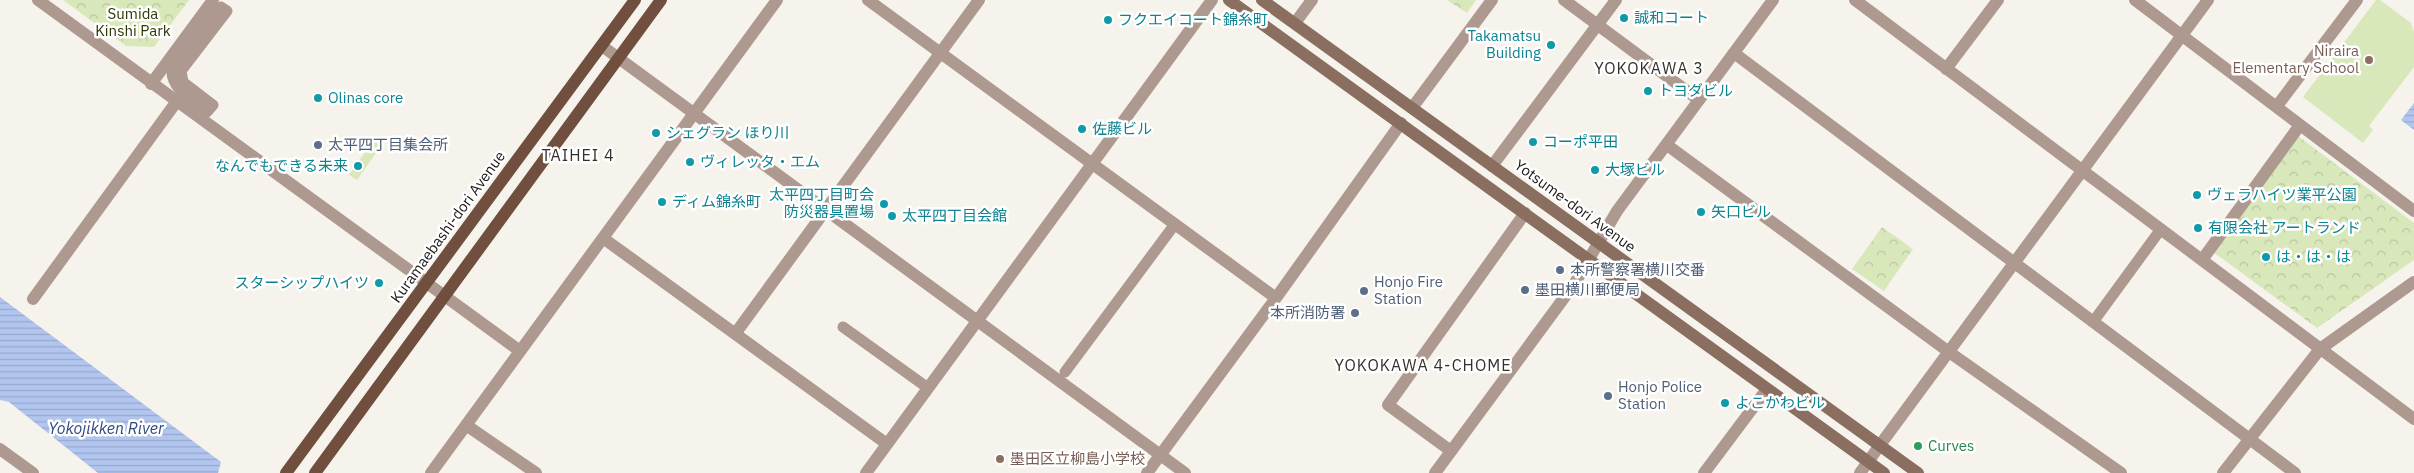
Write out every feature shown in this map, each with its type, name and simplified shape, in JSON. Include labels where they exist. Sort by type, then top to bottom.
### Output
[{"type":"main road","name":"Kuramaebashi-dori Avenue","points":[[286,473],[428,284],[635,0]]},
{"type":"main road","points":[[315,473],[446,297],[617,58],[661,0]]},
{"type":"main road","points":[[1229,0],[1884,473]]},
{"type":"main road","name":"Yotsume-dori Avenue","points":[[1262,0],[1918,473]]},
{"type":"street","points":[[38,0],[520,351]]},
{"type":"street","points":[[152,84],[212,0]]},
{"type":"street","points":[[431,473],[777,0]]},
{"type":"street","points":[[868,0],[1276,298]]},
{"type":"street","points":[[735,334],[979,0]]},
{"type":"street","points":[[866,473],[1212,0]]},
{"type":"street","points":[[1295,23],[1312,0]]},
{"type":"street","points":[[1412,108],[1492,0]]},
{"type":"street","points":[[1564,0],[1700,100]]},
{"type":"street","points":[[1492,166],[1616,0]]},
{"type":"street","points":[[1435,473],[1575,282],[1617,211],[1773,0]]},
{"type":"street","points":[[1855,0],[2414,419]]},
{"type":"street","points":[[1946,69],[1998,0]]},
{"type":"street","points":[[2135,0],[2414,211]]},
{"type":"street","points":[[1860,473],[2208,0]]},
{"type":"street","points":[[2277,106],[2357,0]]},
{"type":"street","points":[[221,7],[227,10],[181,71],[183,82],[213,105],[207,112],[177,87],[171,77],[172,69],[221,7]]},
{"type":"street","points":[[602,46],[1185,473]]},
{"type":"street","points":[[1734,53],[2295,473]]},
{"type":"street","points":[[32,299],[177,101]]},
{"type":"street","points":[[1147,473],[1276,298],[1401,123]]},
{"type":"street","points":[[2202,260],[2300,125]]},
{"type":"street","points":[[1666,145],[1949,352],[2121,473]]},
{"type":"street","points":[[1451,451],[1388,405],[1525,213]]},
{"type":"street","points":[[1065,372],[1175,224]]},
{"type":"street","points":[[2093,322],[2161,229]]},
{"type":"street","points":[[603,238],[887,444]]},
{"type":"street","points":[[2223,473],[2320,349],[2414,282]]},
{"type":"street","points":[[844,327],[928,388]]},
{"type":"street","points":[[1704,473],[1766,389]]},
{"type":"street","points":[[466,424],[536,473]]},
{"type":"street","points":[[0,449],[33,473]]},
{"type":"green space","name":"Sumida Kinshi Park","points":[[63,0],[189,0],[154,47],[126,46]]},
{"type":"green space","points":[[1447,0],[1476,0],[1467,13]]},
{"type":"green space","points":[[2376,0],[2380,0],[2411,23],[2414,32],[2414,67],[2369,126],[2373,130],[2363,143],[2303,97]]},
{"type":"green space","points":[[2298,136],[2414,223],[2414,260],[2317,328],[2213,252]]},
{"type":"green space","points":[[375,138],[383,143],[357,180],[349,175]]},
{"type":"green space","points":[[1882,227],[1913,249],[1884,291],[1852,269]]},
{"type":"water","points":[[2414,103],[2414,130],[2401,120]]},
{"type":"water","name":"Yokojikken River","points":[[0,297],[221,462],[218,473],[98,473],[9,402],[0,400]]},
{"type":"place","name":"誠和コート","points":[[1624,18]]},
{"type":"place","name":"フクエイコート錦糸町","points":[[1108,20]]},
{"type":"place","name":"Takamatsu Building","points":[[1551,45]]},
{"type":"place","name":"Niraira Elementary School","points":[[2369,60]]},
{"type":"place","name":"トヨダビル","points":[[1648,91]]},
{"type":"place","name":"Olinas core","points":[[318,98]]},
{"type":"place","name":"佐藤ビル","points":[[1082,129]]},
{"type":"place","name":"シェグラン ほり川","points":[[656,133]]},
{"type":"place","name":"コーポ平田","points":[[1533,142]]},
{"type":"place","name":"太平四丁目集会所","points":[[318,145]]},
{"type":"place","name":"ヴィレッタ・エム","points":[[690,162]]},
{"type":"place","name":"なんでもできる未来","points":[[358,166]]},
{"type":"place","name":"大塚ビル","points":[[1595,170]]},
{"type":"place","name":"ヴェラハイツ業平公園","points":[[2197,195]]},
{"type":"place","name":"ディム錦糸町","points":[[662,202]]},
{"type":"place","name":"太平四丁目町会 防災器具置場","points":[[884,204]]},
{"type":"place","name":"矢口ビル","points":[[1701,212]]},
{"type":"place","name":"太平四丁目会館","points":[[892,216]]},
{"type":"place","name":"有限会社 アートランド","points":[[2198,228]]},
{"type":"place","name":"は・は・は","points":[[2266,257]]},
{"type":"place","name":"本所警察署横川交番","points":[[1560,270]]},
{"type":"place","name":"スターシップハイツ","points":[[379,283]]},
{"type":"place","name":"墨田横川郵便局","points":[[1525,290]]},
{"type":"place","name":"Honjo Fire Station","points":[[1364,291]]},
{"type":"place","name":"本所消防署","points":[[1355,313]]},
{"type":"place","name":"Honjo Police Station","points":[[1608,396]]},
{"type":"place","name":"よこかわビル","points":[[1725,403]]},
{"type":"place","name":"Curves","points":[[1918,446]]},
{"type":"place","name":"墨田区立柳島小学校","points":[[1000,459]]},
{"type":"district","name":"YOKOKAWA 3","points":[[1649,68]]},
{"type":"district","name":"TAIHEI 4","points":[[578,155]]},
{"type":"district","name":"YOKOKAWA 4-CHOME","points":[[1423,365]]}]
